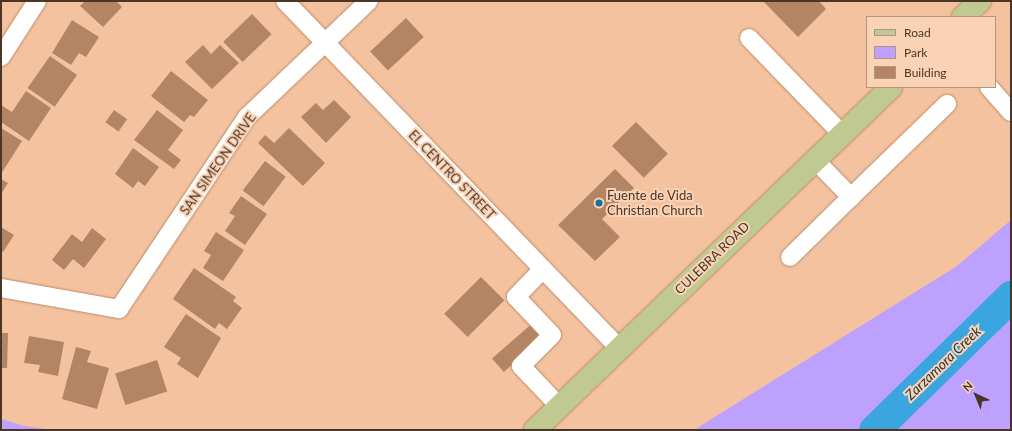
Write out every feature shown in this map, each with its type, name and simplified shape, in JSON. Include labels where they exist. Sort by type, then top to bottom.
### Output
[{"type":"main road","points":[[964,16],[980,1]]},
{"type":"main road","name":"CULEBRA ROAD","points":[[535,430],[890,88]]},
{"type":"street","points":[[1,57],[37,1]]},
{"type":"street","name":"EL CENTRO STREET","points":[[285,1],[619,348]]},
{"type":"street","name":"SAN SIMEON DRIVE","points":[[1,288],[119,309],[247,117],[369,1]]},
{"type":"street","points":[[749,38],[842,134]]},
{"type":"street","points":[[990,88],[1011,112]]},
{"type":"street","points":[[790,257],[947,104]]},
{"type":"street","points":[[815,160],[850,197]]},
{"type":"street","points":[[543,269],[516,297],[552,335],[521,366],[559,406]]},
{"type":"green space","points":[[1011,220],[1011,430],[694,430],[957,266]]},
{"type":"green space","points":[[1,419],[24,426],[55,430],[1,430]]},
{"type":"building","points":[[85,1],[116,1],[122,7],[103,27],[80,6]]},
{"type":"building","points":[[763,1],[819,1],[826,9],[798,37]]},
{"type":"building","points":[[252,14],[271,34],[243,62],[223,42]]},
{"type":"building","points":[[406,18],[424,37],[388,70],[370,51]]},
{"type":"building","points":[[72,20],[99,37],[86,57],[79,53],[71,65],[52,53]]},
{"type":"building","points":[[203,45],[211,54],[220,45],[239,63],[212,89],[185,62]]},
{"type":"building","points":[[50,56],[77,75],[55,107],[28,88]]},
{"type":"building","points":[[171,71],[208,100],[194,117],[190,115],[184,122],[151,96]]},
{"type":"building","points":[[26,91],[51,108],[29,141],[1,122],[1,105],[12,112]]},
{"type":"building","points":[[334,100],[351,117],[326,143],[301,117],[316,103],[323,110]]},
{"type":"building","points":[[114,110],[127,119],[119,131],[105,122]]},
{"type":"building","points":[[157,110],[183,130],[168,150],[181,160],[174,169],[134,140]]},
{"type":"building","points":[[636,122],[668,154],[644,178],[612,146]]},
{"type":"building","points":[[1,128],[22,141],[1,174]]},
{"type":"building","points":[[289,128],[325,163],[303,186],[258,143],[265,135],[274,143]]},
{"type":"building","points":[[133,148],[159,167],[145,186],[138,181],[133,188],[115,174]]},
{"type":"building","points":[[265,161],[286,177],[263,206],[243,191]]},
{"type":"building","name":"Fuente de Vida Christian Church","points":[[615,169],[634,188],[602,219],[620,237],[595,261],[558,225]]},
{"type":"building","points":[[1,179],[8,183],[1,194]]},
{"type":"building","points":[[241,196],[267,214],[245,245],[225,231],[235,216],[229,213]]},
{"type":"building","points":[[1,227],[14,235],[3,252],[1,251]]},
{"type":"building","points":[[92,228],[106,239],[84,268],[73,259],[64,270],[52,260],[72,234],[82,242]]},
{"type":"building","points":[[216,232],[244,250],[223,281],[203,268],[211,255],[204,251]]},
{"type":"building","points":[[194,268],[236,297],[233,301],[242,308],[227,329],[219,323],[215,329],[173,299]]},
{"type":"building","points":[[481,277],[504,300],[468,337],[444,314]]},
{"type":"building","points":[[186,314],[221,338],[198,378],[177,364],[181,358],[164,347]]},
{"type":"building","points":[[535,321],[547,335],[504,372],[492,358]]},
{"type":"building","points":[[1,333],[8,333],[7,368],[1,368]]},
{"type":"building","points":[[29,336],[64,342],[58,376],[38,372],[40,365],[24,363]]},
{"type":"building","points":[[76,347],[91,351],[87,362],[109,368],[97,409],[62,399]]},
{"type":"building","points":[[157,360],[167,391],[125,405],[115,374]]},
{"type":"waterway","name":"Zarzamora Creek","points":[[874,430],[1011,296]]},
{"type":"place","name":"Fuente de Vida Christian Church","points":[[599,203]]}]
